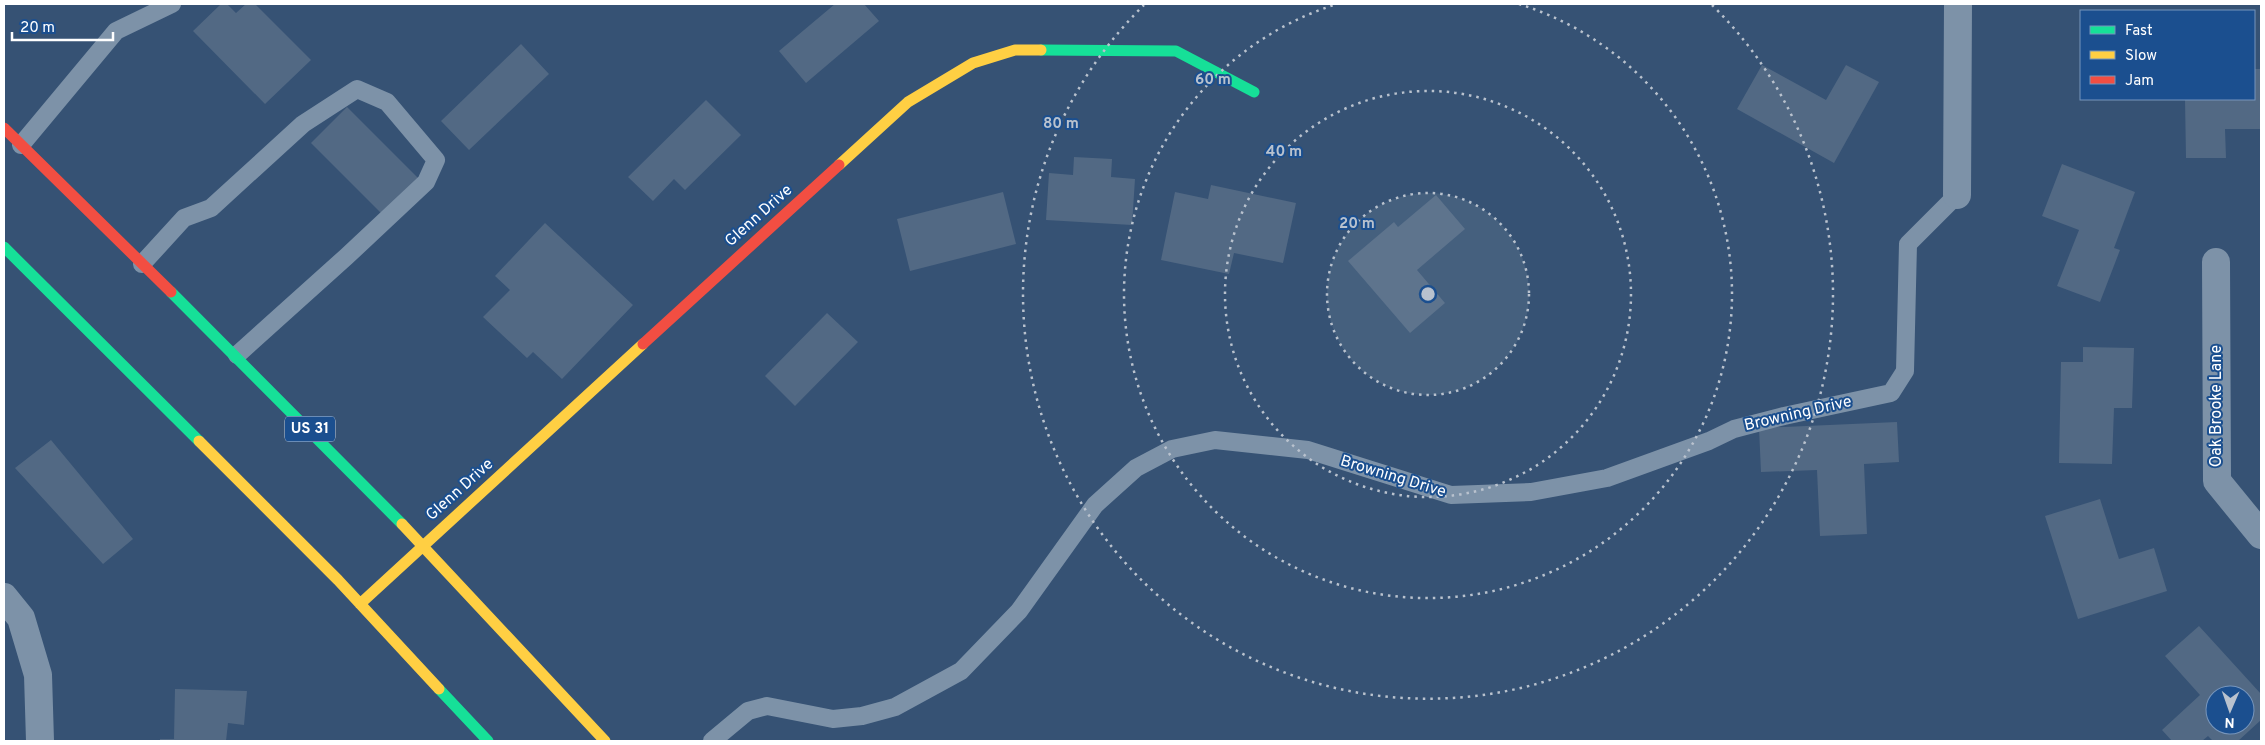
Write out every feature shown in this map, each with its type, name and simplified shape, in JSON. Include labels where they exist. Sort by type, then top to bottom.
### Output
[{"type":"main road","name":"Glenn Drive","points":[[360,604],[908,102],[973,63],[1015,50],[1176,51],[1254,92]]},
{"type":"main road","name":"US 31","points":[[4,128],[237,356],[534,662],[605,741]]},
{"type":"main road","points":[[4,246],[360,604],[488,741]]},
{"type":"street","name":"Browning Drive","points":[[1957,195],[1958,4]]},
{"type":"street","name":"Oak Brooke Lane","points":[[2216,262],[2217,481],[2261,535]]},
{"type":"street","points":[[4,597],[21,618],[38,675],[40,741]]},
{"type":"lane","points":[[21,145],[116,31],[172,4]]},
{"type":"lane","points":[[142,264],[184,218],[211,208],[303,124],[356,89],[387,102],[436,160],[426,182],[237,356]]},
{"type":"lane","name":"Browning Drive","points":[[712,741],[748,711],[768,706],[833,719],[862,716],[895,707],[961,671],[1019,611],[1095,505],[1136,468],[1172,449],[1215,440],[1308,450],[1451,495],[1530,492],[1607,478],[1701,444],[1734,429],[1891,393],[1904,371],[1908,244],[1957,195]]},
{"type":"building","points":[[221,4],[227,4],[236,13],[246,4],[255,4],[311,60],[265,104],[193,31]]},
{"type":"building","points":[[835,4],[864,4],[879,21],[806,83],[779,51]]},
{"type":"building","points":[[521,44],[549,74],[469,150],[441,121]]},
{"type":"building","points":[[1762,65],[1826,100],[1846,65],[1879,82],[1834,163],[1737,109]]},
{"type":"building","points":[[2255,69],[2261,69],[2261,129],[2225,129],[2226,158],[2186,158],[2185,100],[2255,100]]},
{"type":"building","points":[[706,100],[741,135],[685,190],[674,179],[653,201],[628,177]]},
{"type":"building","points":[[347,107],[419,179],[383,215],[311,143]]},
{"type":"building","points":[[1074,157],[1112,159],[1111,177],[1135,179],[1132,225],[1046,220],[1049,173],[1073,175]]},
{"type":"building","points":[[2062,164],[2135,192],[2114,248],[2120,250],[2100,302],[2057,286],[2079,230],[2042,216]]},
{"type":"building","points":[[1211,185],[1296,203],[1283,263],[1234,253],[1229,274],[1161,260],[1175,192],[1208,199]]},
{"type":"building","points":[[1003,192],[1016,244],[910,271],[897,219]]},
{"type":"building","points":[[1436,195],[1465,229],[1417,270],[1445,303],[1410,333],[1348,261],[1394,222],[1398,227]]},
{"type":"building","points":[[545,223],[633,305],[562,379],[533,352],[527,358],[483,317],[510,290],[495,276]]},
{"type":"building","points":[[827,313],[858,342],[795,406],[765,376]]},
{"type":"building","points":[[2083,347],[2134,348],[2132,408],[2114,408],[2112,464],[2059,463],[2061,362],[2083,362]]},
{"type":"building","points":[[1897,422],[1899,462],[1864,464],[1867,534],[1820,536],[1817,470],[1761,472],[1759,428]]},
{"type":"building","points":[[51,440],[133,539],[103,564],[15,468]]},
{"type":"building","points":[[2100,499],[2119,559],[2154,548],[2167,591],[2078,619],[2045,516]]},
{"type":"building","points":[[2199,626],[2253,685],[2205,685],[2205,735],[2245,735],[2238,741],[2213,741],[2208,736],[2202,741],[2172,741],[2162,730],[2200,695],[2165,656]]},
{"type":"building","points":[[2255,687],[2261,694],[2261,720],[2255,725]]},
{"type":"building","points":[[175,689],[247,691],[244,725],[228,723],[226,741],[160,741],[160,739],[174,739]]},
{"type":"traffic: fast","points":[[1041,50],[1176,51],[1254,92]]},
{"type":"traffic: fast","points":[[4,247],[199,441]]},
{"type":"traffic: fast","points":[[171,292],[402,524]]},
{"type":"traffic: fast","points":[[439,689],[488,741]]},
{"type":"traffic: slow","points":[[839,165],[908,102],[973,63],[1015,50],[1041,50]]},
{"type":"traffic: slow","points":[[360,604],[643,344]]},
{"type":"traffic: slow","points":[[199,441],[338,580],[439,689]]},
{"type":"traffic: slow","points":[[402,524],[605,741]]},
{"type":"traffic: jam","points":[[4,128],[171,292]]},
{"type":"traffic: jam","points":[[643,344],[839,165]]}]
